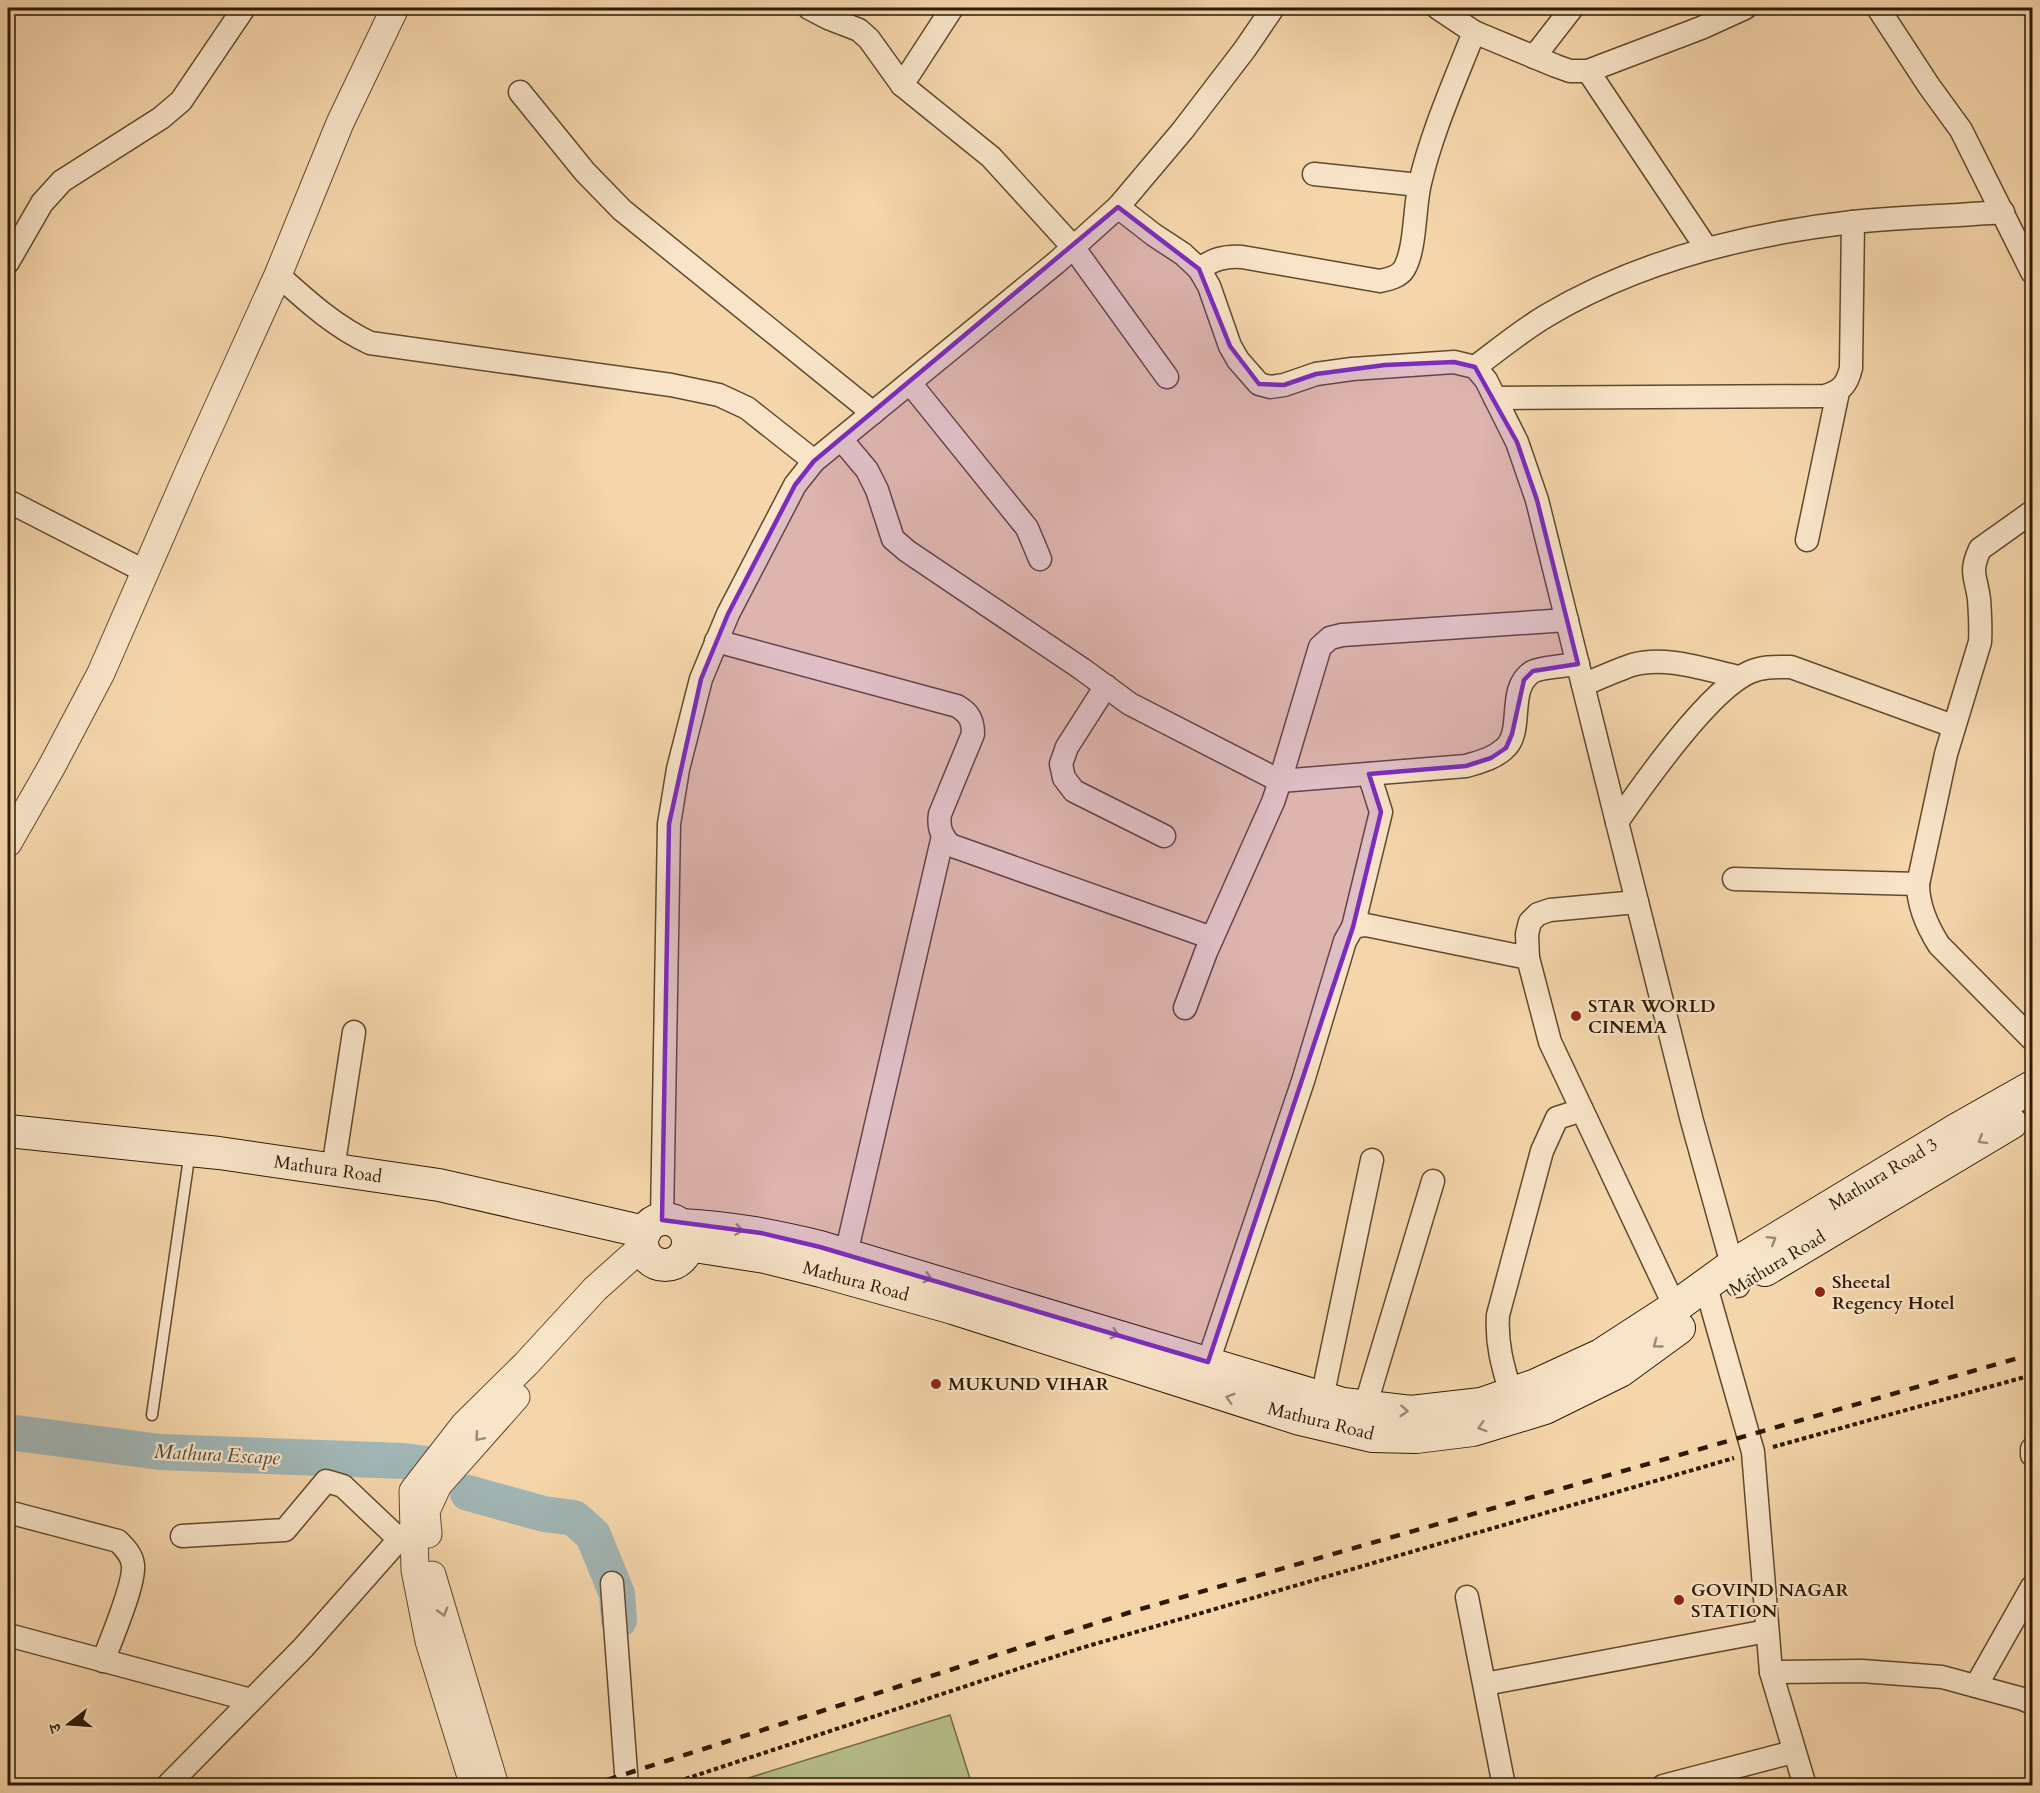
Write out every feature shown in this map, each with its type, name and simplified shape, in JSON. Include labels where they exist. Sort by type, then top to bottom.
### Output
[{"type":"main road","name":"Mathura Road 3","points":[[1709,1293],[1956,1130],[2032,1087]]},
{"type":"main road","name":"Mathura Road","points":[[1736,1275],[2032,1110]]},
{"type":"main road","name":"Mathura Road","points":[[8,1131],[190,1151],[439,1185],[662,1238],[765,1257],[984,1306],[1208,1362],[1343,1404],[1411,1412],[1481,1404],[1536,1385],[1601,1355],[1675,1307],[1709,1293]]},
{"type":"main road","name":"Mathura Road","points":[[662,1238],[722,1227],[761,1233],[846,1254],[1300,1419],[1372,1436],[1416,1437],[1473,1430],[1545,1407],[1620,1371],[1709,1293]]},
{"type":"street","points":[[8,262],[42,203],[62,181],[161,118],[181,101],[244,8]]},
{"type":"street","points":[[8,843],[101,673],[278,275],[340,123],[395,8]]},
{"type":"street","points":[[809,8],[859,30],[869,39],[902,85],[991,157],[1073,247],[1167,377]]},
{"type":"street","points":[[902,85],[952,8]]},
{"type":"street","points":[[495,1785],[430,1569],[426,1511],[438,1485],[556,1351],[662,1238],[669,824],[678,769],[700,679],[716,641],[795,484],[814,462],[1118,207],[1183,130],[1245,49],[1273,8]]},
{"type":"street","points":[[1438,8],[1474,32],[1570,71],[1588,71],[1692,32],[1745,8]]},
{"type":"street","points":[[1534,57],[1572,8]]},
{"type":"street","points":[[1878,8],[1961,130],[2032,272]]},
{"type":"street","points":[[1199,269],[1212,260],[1225,256],[1380,281],[1392,279],[1403,271],[1409,258],[1419,185],[1429,147],[1474,32]]},
{"type":"street","points":[[1588,71],[1707,249]]},
{"type":"street","points":[[519,92],[585,172],[622,210],[873,413]]},
{"type":"street","points":[[1314,174],[1419,185]]},
{"type":"street","points":[[1118,207],[1154,235],[1184,254],[1199,269],[1209,286],[1230,346],[1238,360],[1259,384],[1270,387],[1284,385],[1316,374],[1385,365],[1454,362],[1475,366],[1486,380],[1517,442],[1537,500],[1692,1121],[1736,1275]]},
{"type":"street","points":[[1475,366],[1545,316],[1609,284],[1654,266],[1707,249],[1773,234],[1853,222],[2002,212]]},
{"type":"street","points":[[1495,398],[1825,396],[1838,392],[1848,382],[1851,368],[1853,222]]},
{"type":"street","points":[[278,275],[319,312],[346,332],[370,344],[671,385],[720,395],[747,408],[814,462]]},
{"type":"street","points":[[910,383],[1027,528],[1040,559]]},
{"type":"street","points":[[1808,540],[1838,392]]},
{"type":"street","points":[[841,440],[867,470],[877,490],[893,539],[908,551],[1130,704],[1280,781],[1466,766],[1491,758],[1506,748],[1512,734],[1518,692],[1524,680],[1533,671],[1580,674],[1654,662],[1681,664],[1739,677]]},
{"type":"street","points":[[8,501],[146,572]]},
{"type":"street","points":[[2032,512],[1980,549],[1976,557],[1972,573],[1978,596],[1980,642],[1953,726],[1918,884],[1918,896],[1928,927],[1939,945],[2032,1039]]},
{"type":"street","points":[[1185,1008],[1212,938],[1273,802],[1320,647],[1330,638],[1342,635],[1567,620]]},
{"type":"street","points":[[716,641],[957,706],[967,711],[973,723],[973,734],[940,814],[939,825],[943,836],[950,844],[1212,938]]},
{"type":"street","points":[[1617,822],[1686,731],[1723,689],[1752,671],[1768,667],[1791,667],[1953,726]]},
{"type":"street","points":[[1106,686],[1067,747],[1061,764],[1064,778],[1074,791],[1164,836]]},
{"type":"street","points":[[1208,1362],[1304,1081],[1345,941],[1353,927],[1381,812],[1369,774]]},
{"type":"street","points":[[846,1254],[943,836]]},
{"type":"street","points":[[1734,879],[1918,884]]},
{"type":"street","points":[[1637,902],[1550,910],[1538,914],[1530,922],[1527,934],[1528,958],[1550,1042],[1675,1307]]},
{"type":"street","points":[[1353,927],[1366,925],[1528,958]]},
{"type":"street","points":[[333,1169],[354,1032]]},
{"type":"street","points":[[1511,1394],[1500,1356],[1497,1334],[1498,1315],[1542,1151],[1557,1118],[1582,1110]]},
{"type":"street","points":[[1322,1398],[1372,1160]]},
{"type":"street","points":[[1365,1407],[1433,1181]]},
{"type":"street","points":[[474,1785],[429,1641],[406,1534],[413,1491],[465,1424],[526,1364],[595,1289],[662,1238]]},
{"type":"street","points":[[1709,1293],[1753,1452],[1771,1672],[1793,1752],[1806,1783]]},
{"type":"street","points":[[182,1536],[285,1530],[326,1481],[343,1486],[406,1534]]},
{"type":"street","points":[[8,1512],[118,1541],[128,1552],[133,1564],[132,1580],[103,1661]]},
{"type":"street","points":[[167,1785],[303,1648],[406,1534]]},
{"type":"street","points":[[612,1582],[627,1785]]},
{"type":"street","points":[[1976,1686],[2032,1587]]},
{"type":"street","points":[[1467,1597],[1504,1785]]},
{"type":"street","points":[[1485,1684],[1767,1631]]},
{"type":"street","points":[[8,1635],[251,1700]]},
{"type":"street","points":[[1771,1672],[1862,1671],[1942,1677],[2032,1703]]},
{"type":"street","points":[[1663,1785],[1793,1752]]},
{"type":"lane","points":[[152,1415],[190,1151]]},
{"type":"path","points":[[664,1785],[1081,1648],[1753,1452],[2032,1375]]},
{"type":"highlighted area","points":[[1118,207],[1199,269],[1230,346],[1259,384],[1284,385],[1316,374],[1385,365],[1454,362],[1475,367],[1517,442],[1537,500],[1578,664],[1533,671],[1524,680],[1512,734],[1506,748],[1491,758],[1466,766],[1369,774],[1381,812],[1353,927],[1208,1362],[820,1247],[761,1233],[662,1220],[669,824],[701,679],[728,614],[795,485],[814,461]]},
{"type":"green space","points":[[950,1715],[972,1785],[726,1785]]},
{"type":"waterway","name":"Mathura Escape","points":[[8,1432],[160,1452],[404,1461],[427,1464]]},
{"type":"waterway","name":"Mathura Escape","points":[[468,1493],[544,1514],[574,1518],[593,1535],[617,1594],[619,1620]]},
{"type":"railway","points":[[588,1786],[1137,1610],[2032,1354]]},
{"type":"place","name":"STAR WORLD CINEMA","points":[[1576,1016]]},
{"type":"place","name":"Sheetal Regency Hotel","points":[[1820,1292]]},
{"type":"place","name":"MUKUND VIHAR","points":[[936,1384]]},
{"type":"place","name":"GOVIND NAGAR STATION","points":[[1679,1600]]}]
